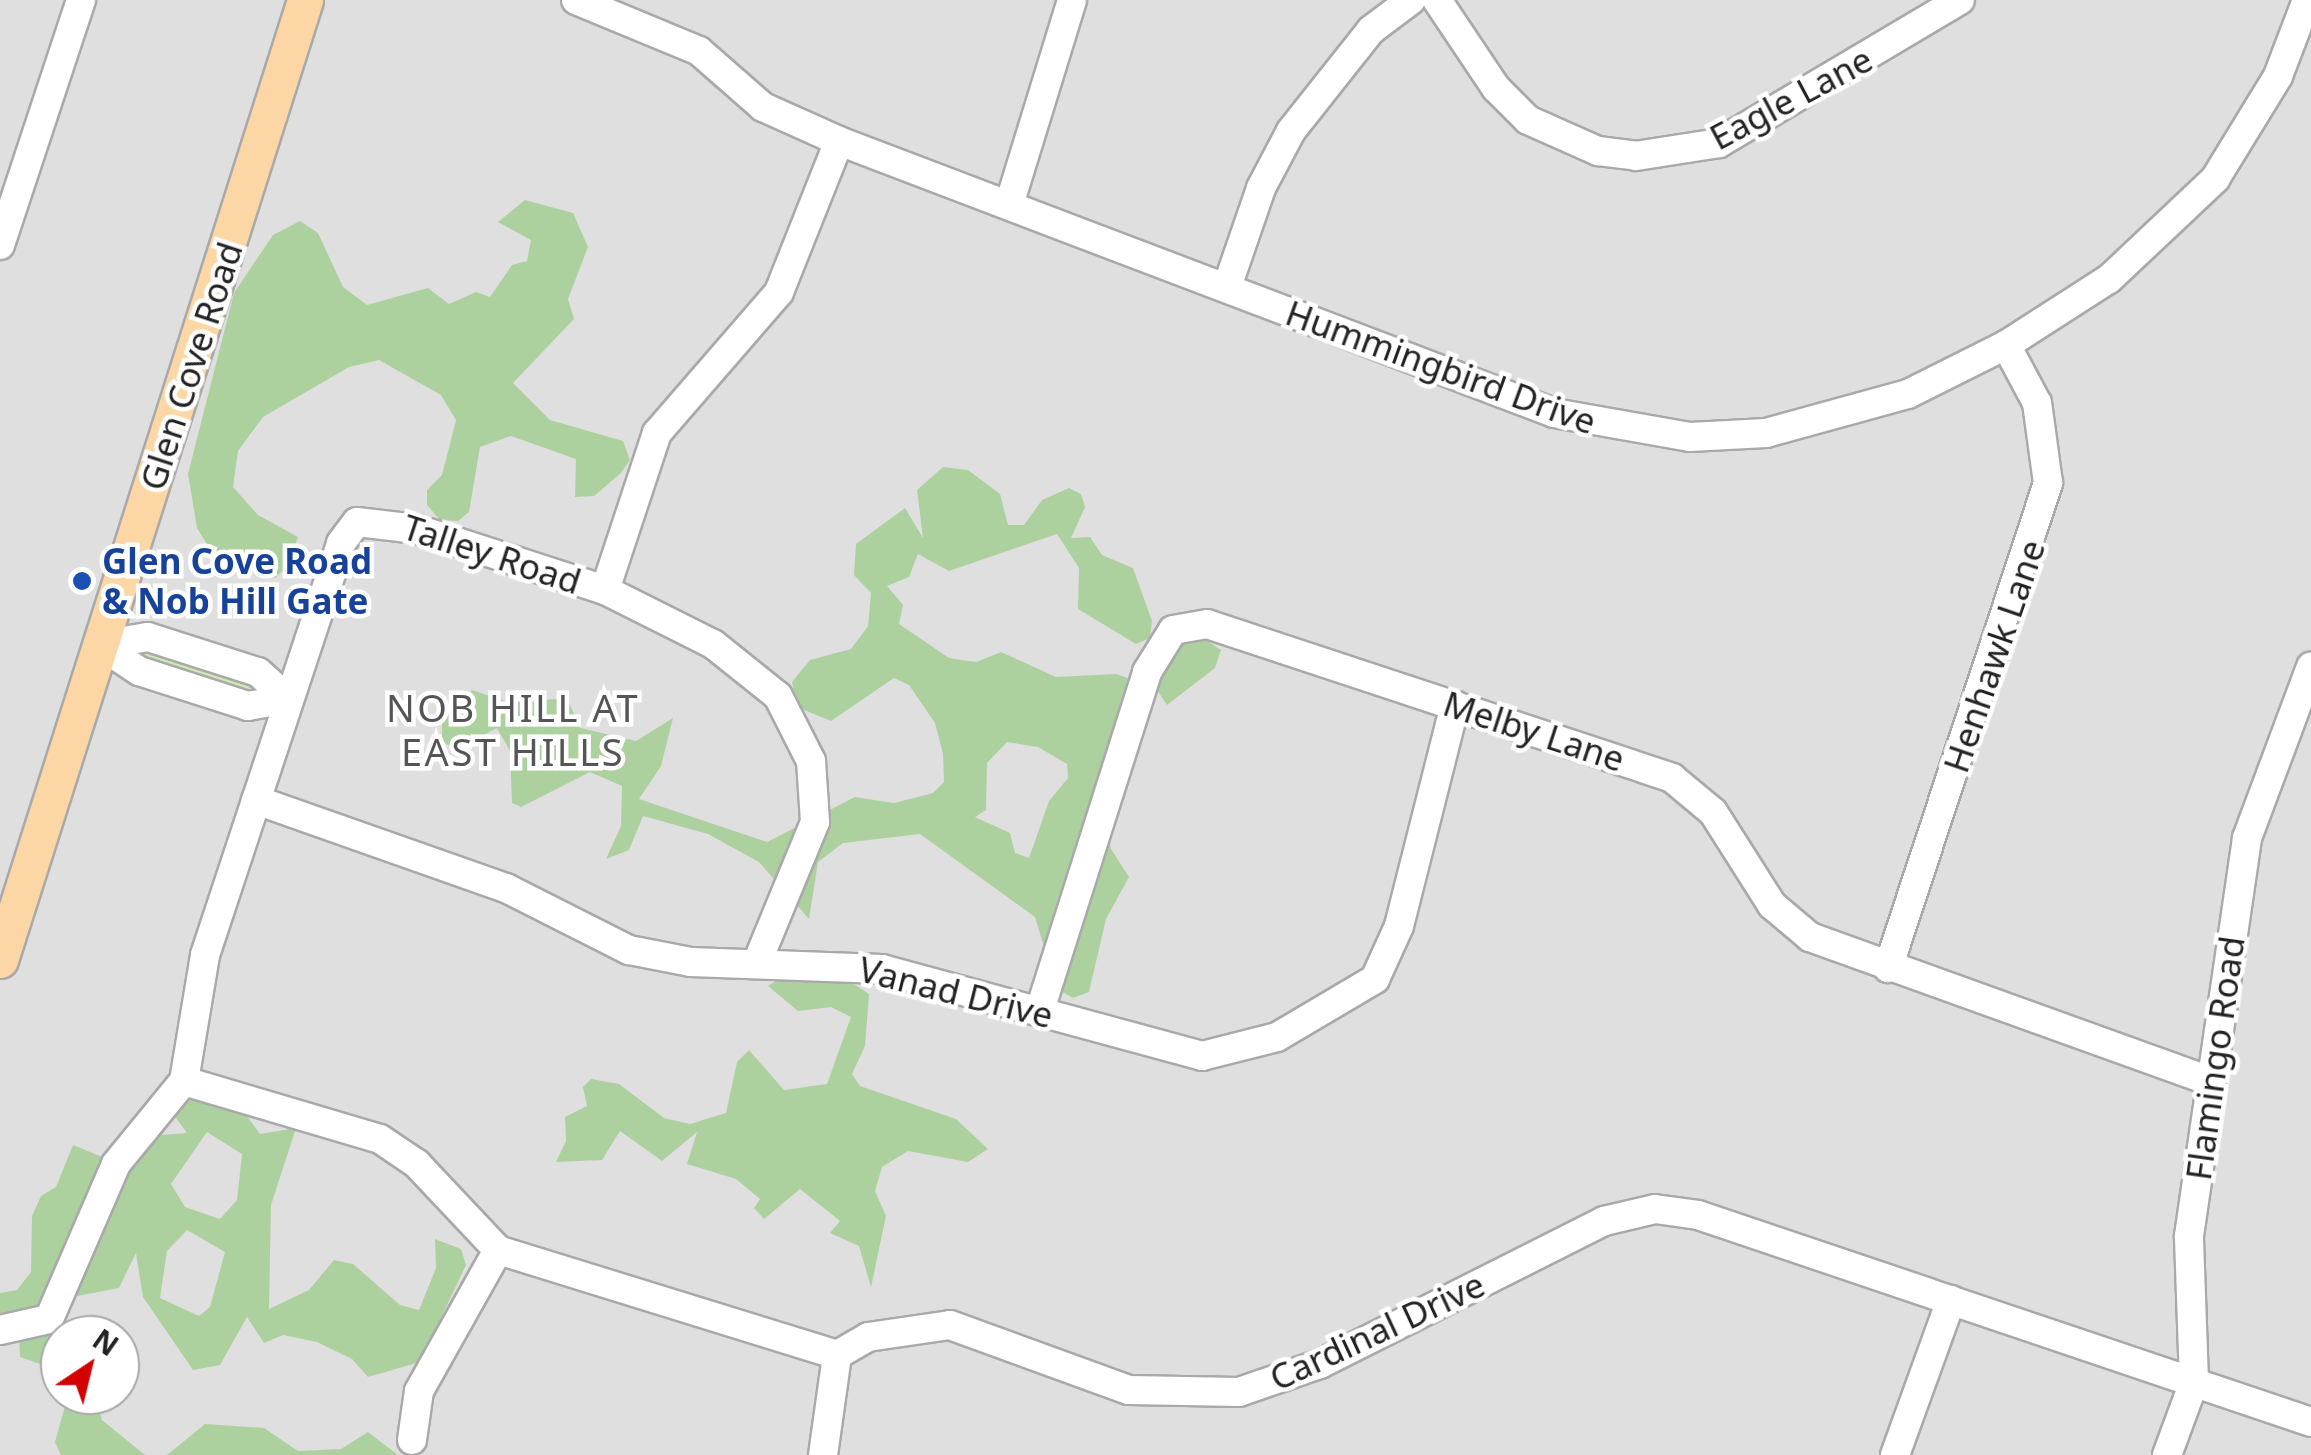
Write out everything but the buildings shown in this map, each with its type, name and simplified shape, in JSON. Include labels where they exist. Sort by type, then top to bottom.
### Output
[{"type":"main road","name":"Glen Cove Road","points":[[0,960],[305,0]]},
{"type":"street","points":[[0,245],[81,0]]},
{"type":"street","name":"Hummingbird Drive","points":[[576,0],[699,51],[762,108],[838,141],[1554,414],[1690,437],[1843,418],[2006,345],[2146,250],[2216,180],[2278,76],[2306,0]]},
{"type":"street","points":[[1009,205],[1072,0]]},
{"type":"street","points":[[1227,287],[1261,188],[1292,131],[1371,30],[1410,0]]},
{"type":"street","name":"Eagle Lane","points":[[1437,0],[1496,88],[1528,120],[1598,151],[1636,156],[1719,143],[1960,0]]},
{"type":"street","points":[[605,590],[658,432],[779,292],[838,141]]},
{"type":"street","name":"Henhawk Lane","points":[[1888,968],[2048,482],[2037,403],[2006,345]]},
{"type":"street","name":"Talley Road","points":[[184,1082],[205,955],[341,543],[357,522],[417,529],[605,590],[747,668],[778,696],[804,738],[815,781],[813,832],[757,964]]},
{"type":"street","name":"Melby Lane","points":[[1040,1010],[1146,672],[1172,630],[1208,624],[1630,760],[1688,788],[1730,834],[1783,919],[1888,968],[2210,1081]]},
{"type":"street","points":[[100,645],[139,671],[248,706],[288,699]]},
{"type":"street","name":"Flamingo Road","points":[[2166,1455],[2194,1382],[2189,1236],[2247,838],[2311,667]]},
{"type":"street","name":"Vanad Drive","points":[[256,800],[506,888],[629,950],[691,962],[882,968],[1202,1056],[1277,1037],[1357,994],[1394,941],[1455,705]]},
{"type":"street","points":[[0,1330],[49,1320],[116,1164],[184,1082],[380,1138],[418,1164],[498,1250],[837,1355],[824,1455]]},
{"type":"street","name":"Cardinal Drive","points":[[837,1355],[868,1336],[950,1325],[1130,1390],[1238,1392],[1320,1364],[1604,1221],[1656,1209],[1698,1215],[2311,1422]]},
{"type":"street","points":[[412,1440],[419,1391],[498,1250]]},
{"type":"street","points":[[1895,1455],[1950,1300]]},
{"type":"shaded area","points":[[0,0],[2311,0],[2311,1455],[0,1455]]},
{"type":"green space","points":[[525,200],[573,213],[588,247],[568,299],[574,319],[513,383],[550,420],[623,441],[630,460],[621,473],[594,496],[575,497],[576,459],[511,436],[480,447],[469,512],[458,521],[440,520],[427,505],[427,490],[442,475],[456,420],[441,395],[379,360],[349,367],[263,417],[238,451],[233,487],[258,515],[298,537],[286,567],[275,578],[210,549],[197,528],[188,474],[234,293],[273,235],[300,221],[318,233],[343,287],[367,305],[428,288],[449,304],[476,292],[490,297],[512,265],[527,261],[531,240],[498,222]]},
{"type":"green space","points":[[943,467],[968,470],[1000,494],[1008,525],[1024,525],[1042,500],[1069,488],[1081,494],[1085,507],[1071,538],[1090,537],[1102,555],[1133,568],[1152,621],[1150,638],[1136,644],[1078,609],[1079,568],[1057,534],[949,571],[918,554],[909,577],[887,586],[903,605],[899,624],[949,658],[976,662],[1001,652],[1056,677],[1116,674],[1136,681],[1099,788],[1111,849],[1129,877],[1106,919],[1089,992],[1073,998],[1057,989],[1035,917],[920,834],[843,843],[818,862],[809,919],[759,862],[708,834],[643,816],[629,850],[606,859],[621,826],[622,786],[590,772],[521,807],[512,803],[510,751],[497,728],[455,750],[442,741],[442,722],[472,690],[510,703],[567,698],[580,728],[636,741],[673,718],[661,766],[639,799],[767,842],[855,797],[894,803],[933,793],[944,782],[943,754],[935,723],[909,685],[894,678],[831,721],[797,707],[792,682],[810,660],[851,649],[868,626],[871,593],[854,575],[856,544],[905,508],[923,538],[917,490]],"holes":[[[1007,742],[1038,747],[1067,764],[1068,778],[1049,801],[1029,858],[1015,853],[1010,833],[975,817],[986,810],[987,763]]]},
{"type":"green space","points":[[1200,636],[1221,650],[1215,668],[1167,705],[1155,687],[1174,643]]},
{"type":"green space","points":[[148,637],[288,699],[248,706],[100,645]]},
{"type":"green space","points":[[782,977],[854,984],[869,994],[865,1046],[852,1074],[860,1086],[956,1119],[988,1149],[968,1162],[908,1151],[882,1167],[875,1191],[886,1216],[871,1287],[859,1246],[830,1233],[840,1221],[800,1189],[764,1219],[754,1208],[760,1199],[736,1179],[687,1164],[697,1132],[662,1161],[620,1131],[602,1160],[556,1162],[566,1141],[565,1117],[587,1106],[583,1087],[591,1079],[619,1084],[664,1118],[690,1124],[726,1113],[737,1062],[749,1050],[784,1090],[827,1084],[851,1017],[831,1007],[798,1011],[768,986]]},
{"type":"green space","points":[[198,1092],[236,1101],[260,1134],[296,1128],[271,1205],[269,1309],[309,1290],[334,1260],[353,1264],[400,1305],[419,1310],[436,1268],[435,1239],[461,1249],[466,1265],[420,1362],[368,1377],[352,1359],[317,1342],[283,1335],[264,1343],[247,1317],[220,1365],[193,1370],[143,1297],[136,1253],[119,1288],[62,1299],[55,1315],[40,1315],[40,1364],[20,1357],[19,1329],[0,1323],[0,1293],[17,1290],[31,1272],[32,1216],[41,1196],[56,1187],[73,1145],[132,1169],[129,1155],[149,1136],[187,1133],[171,1111]],"holes":[[[207,1132],[242,1154],[237,1200],[220,1219],[185,1207],[171,1184]],[[187,1230],[225,1252],[210,1307],[199,1316],[160,1298],[167,1251]]]},
{"type":"green space","points":[[62,1415],[101,1415],[145,1455],[61,1455],[55,1442]]},
{"type":"green space","points":[[205,1424],[264,1428],[298,1451],[341,1449],[368,1432],[398,1455],[167,1455]]},
{"type":"place","name":"Glen Cove Road & Nob Hill Gate","points":[[82,581]]},
{"type":"district","name":"NOB HILL AT EAST HILLS","points":[[513,730]]}]
